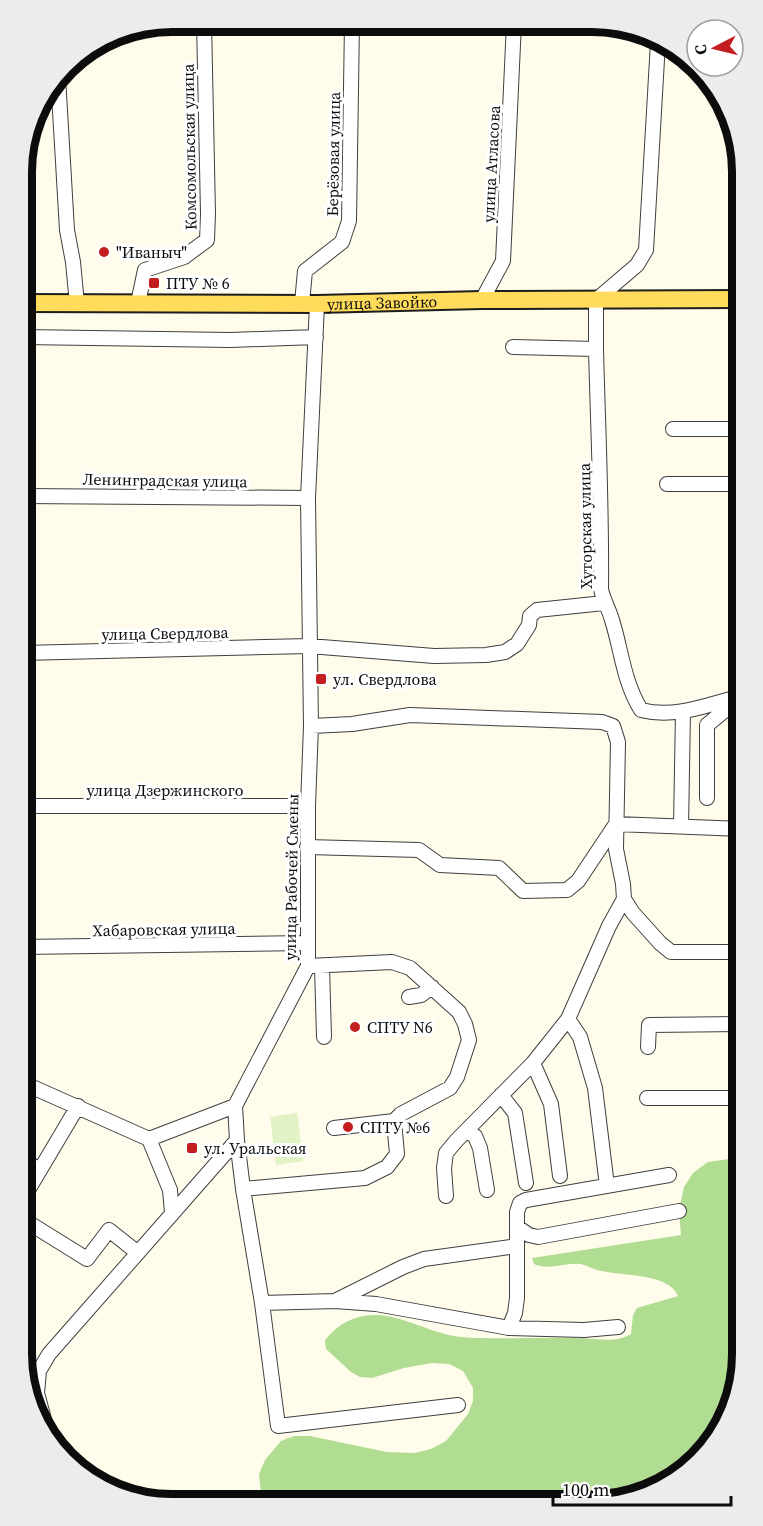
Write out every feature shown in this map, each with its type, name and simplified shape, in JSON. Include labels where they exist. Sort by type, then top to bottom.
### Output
[{"type":"main road","name":"улица Завойко","points":[[32,303],[309,304],[482,300],[732,299]]},
{"type":"street","name":"Комсомольская улица","points":[[138,303],[145,270],[184,257],[207,240],[204,32]]},
{"type":"street","name":"Берёзовая улица","points":[[309,304],[305,271],[342,242],[349,221],[352,32]]},
{"type":"street","name":"улица Атласова","points":[[482,300],[503,261],[514,32]]},
{"type":"street","points":[[596,300],[637,265],[646,250],[658,49]]},
{"type":"street","points":[[59,88],[67,230],[77,304]]},
{"type":"street","name":"Хуторская улица","points":[[596,300],[598,433],[601,467],[601,589],[604,603],[612,618],[621,664],[631,692],[641,710],[654,713],[683,711],[732,699]]},
{"type":"street","name":"улица Рабочей Смены","points":[[235,1106],[315,966],[308,943],[307,847],[311,726],[308,498],[316,338],[309,304]]},
{"type":"street","points":[[32,337],[231,340],[316,338]]},
{"type":"street","points":[[513,347],[596,349]]},
{"type":"street","points":[[674,429],[732,429]]},
{"type":"street","points":[[667,484],[732,484]]},
{"type":"street","name":"Ленинградская улица","points":[[32,496],[308,498]]},
{"type":"street","name":"улица Свердлова","points":[[32,653],[309,646],[434,656],[497,654],[518,644],[529,625],[530,616],[537,610],[604,603]]},
{"type":"street","points":[[707,798],[707,725],[732,704]]},
{"type":"street","points":[[681,826],[683,711]]},
{"type":"street","points":[[311,726],[352,724],[410,715],[602,722],[613,726],[618,742],[616,849],[624,899],[660,944],[671,952],[731,952]]},
{"type":"street","name":"улица Дзержинского","points":[[32,806],[308,806]]},
{"type":"street","points":[[616,824],[731,828]]},
{"type":"street","points":[[307,847],[419,850],[440,865],[499,868],[523,891],[567,890],[578,881],[616,824]]},
{"type":"street","points":[[446,1196],[444,1168],[446,1153],[533,1063],[568,1019],[609,926],[624,899]]},
{"type":"street","name":"Хабаровская улица","points":[[32,947],[308,943]]},
{"type":"street","points":[[324,1037],[315,966],[338,963],[393,962],[410,968],[459,1012],[469,1040],[457,1077],[450,1088],[400,1114],[394,1121],[334,1128]]},
{"type":"street","points":[[409,997],[421,995],[432,987]]},
{"type":"street","points":[[568,1019],[580,1037],[596,1088],[607,1186]]},
{"type":"street","points":[[648,1047],[649,1025],[731,1024]]},
{"type":"street","points":[[533,1063],[551,1104],[560,1176]]},
{"type":"street","points":[[32,1087],[149,1139],[170,1190],[172,1213]]},
{"type":"street","points":[[501,1095],[514,1113],[526,1183]]},
{"type":"street","points":[[647,1098],[731,1098]]},
{"type":"street","points":[[32,1183],[78,1106]]},
{"type":"street","points":[[149,1139],[235,1106],[243,1189],[262,1303],[278,1426],[458,1405]]},
{"type":"street","points":[[243,1189],[365,1178],[387,1167],[397,1154],[394,1121]]},
{"type":"street","points":[[466,1131],[475,1136],[480,1148],[487,1190]]},
{"type":"street","points":[[41,1404],[38,1393],[39,1371],[50,1354],[237,1140]]},
{"type":"street","points":[[32,1165],[40,1170]]},
{"type":"street","points":[[509,1328],[517,1298],[517,1212],[520,1203],[526,1200],[669,1176]]},
{"type":"street","points":[[517,1227],[529,1235],[538,1237],[678,1211]]},
{"type":"street","points":[[32,1225],[87,1259],[109,1230],[138,1253]]},
{"type":"street","points":[[335,1301],[424,1259],[517,1246]]},
{"type":"street","points":[[262,1303],[335,1301],[376,1304],[509,1328],[584,1330],[618,1327]]},
{"type":"green space","points":[[297,1113],[303,1161],[276,1165],[270,1117]]},
{"type":"green space","points":[[731,1160],[731,1364],[729,1382],[717,1416],[703,1440],[677,1466],[645,1484],[610,1493],[261,1494],[259,1474],[265,1460],[281,1441],[294,1436],[310,1436],[387,1452],[415,1453],[431,1449],[446,1441],[468,1414],[473,1401],[473,1388],[463,1371],[449,1364],[432,1363],[404,1368],[372,1378],[360,1377],[351,1372],[326,1349],[325,1340],[340,1326],[352,1319],[372,1315],[383,1316],[461,1337],[605,1340],[618,1339],[631,1334],[633,1315],[637,1308],[678,1296],[673,1289],[655,1279],[610,1273],[580,1264],[539,1266],[534,1264],[532,1258],[681,1235],[679,1211],[684,1187],[693,1173],[708,1162]]},
{"type":"place","name":"\"Иваныч\"","points":[[104,252]]},
{"type":"place","name":"ПТУ № 6","points":[[154,283]]},
{"type":"place","name":"ул. Свердлова","points":[[321,679]]},
{"type":"place","name":"СПТУ N6","points":[[355,1027]]},
{"type":"place","name":"СПТУ №6","points":[[348,1127]]},
{"type":"place","name":"ул. Уральская","points":[[192,1148]]}]
